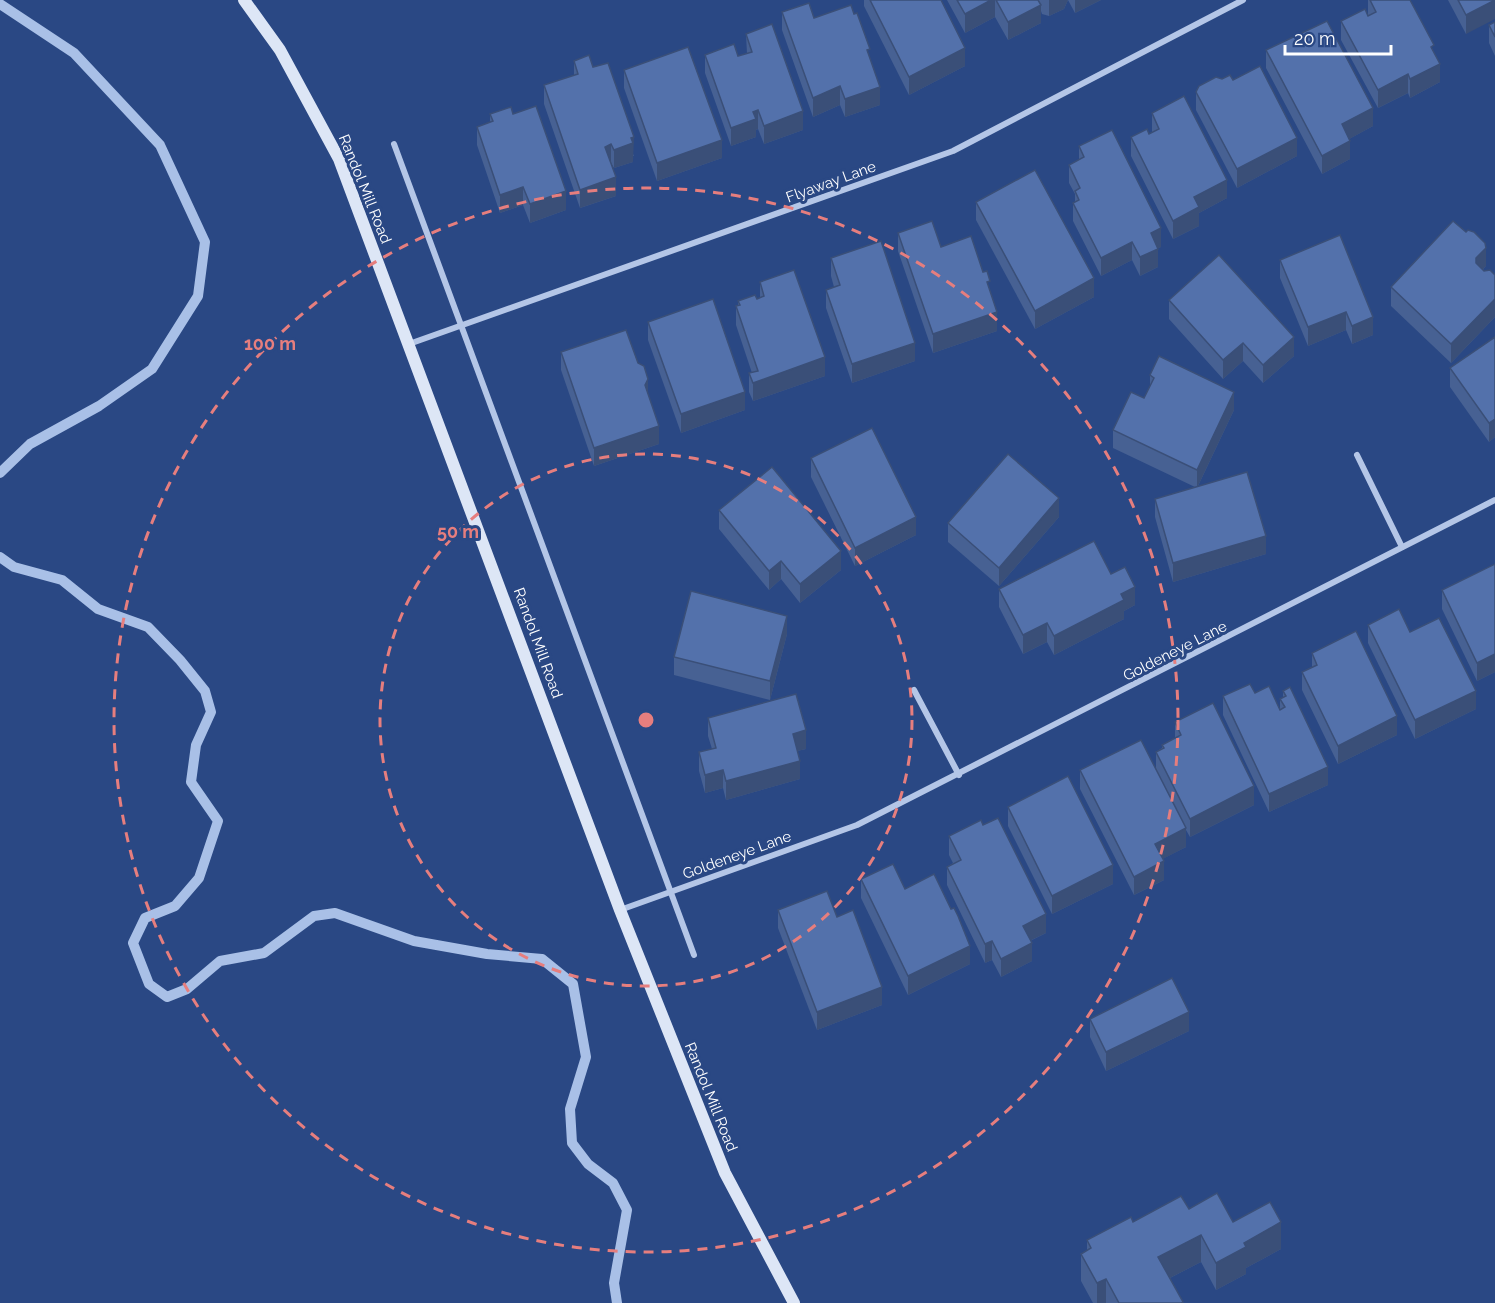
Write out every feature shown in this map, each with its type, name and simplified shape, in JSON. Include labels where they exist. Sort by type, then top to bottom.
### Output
[{"type":"main road","name":"Randol Mill Road","points":[[244,0],[280,50],[339,159],[620,910],[725,1173],[794,1303]]},
{"type":"street","name":"Flyaway Lane","points":[[409,344],[459,324],[952,151],[1243,0]]},
{"type":"street","points":[[394,144],[694,955]]},
{"type":"street","points":[[1357,455],[1402,547]]},
{"type":"street","name":"Goldeneye Lane","points":[[620,910],[857,825],[1495,500]]},
{"type":"street","points":[[914,690],[959,775]]},
{"type":"building","points":[[870,0],[941,0],[965,48],[909,77]]},
{"type":"building","points":[[957,0],[991,0],[965,14]]},
{"type":"building","points":[[996,0],[1038,0],[1041,5],[1008,22]]},
{"type":"building","points":[[1370,0],[1410,0],[1434,45],[1431,47],[1440,64],[1410,79],[1408,74],[1378,90],[1341,21],[1365,9],[1368,16],[1376,12]]},
{"type":"building","points":[[1458,0],[1495,0],[1466,15]]},
{"type":"building","points":[[809,3],[814,18],[851,5],[854,14],[857,13],[870,49],[867,50],[880,87],[845,99],[840,86],[813,98],[782,12]]},
{"type":"building","points":[[1327,21],[1373,108],[1342,124],[1350,141],[1322,156],[1266,50]]},
{"type":"building","points":[[1495,22],[1495,37],[1489,25]]},
{"type":"building","points":[[772,24],[803,111],[764,126],[758,110],[753,112],[756,119],[731,128],[705,55],[734,44],[738,56],[752,52],[746,34]]},
{"type":"building","points":[[688,47],[722,140],[657,163],[624,70]]},
{"type":"building","points":[[589,55],[593,67],[608,63],[634,137],[631,138],[633,143],[614,150],[611,144],[605,147],[616,177],[580,190],[544,85],[578,74],[574,61]]},
{"type":"building","points":[[1260,66],[1297,138],[1237,169],[1196,92],[1199,86],[1216,77],[1222,79],[1230,75],[1233,80]]},
{"type":"building","points":[[1184,96],[1227,180],[1194,197],[1199,207],[1173,221],[1131,137],[1147,129],[1149,134],[1159,129],[1152,113]]},
{"type":"building","points":[[536,106],[566,191],[530,204],[523,187],[500,195],[477,127],[493,121],[490,114],[511,107],[513,114]]},
{"type":"building","points":[[1112,130],[1161,228],[1151,233],[1158,249],[1140,257],[1132,242],[1101,258],[1073,203],[1079,200],[1075,191],[1080,188],[1069,165],[1084,157],[1079,146]]},
{"type":"building","points":[[1035,170],[1094,278],[1035,311],[976,202]]},
{"type":"building","points":[[932,221],[941,247],[971,236],[983,272],[987,271],[990,281],[987,282],[997,312],[933,334],[898,233]]},
{"type":"building","points":[[1453,221],[1466,232],[1468,230],[1474,232],[1485,243],[1486,248],[1476,258],[1476,263],[1484,271],[1490,270],[1495,275],[1495,299],[1451,344],[1391,287]]},
{"type":"building","points":[[1340,235],[1373,317],[1352,326],[1346,312],[1308,327],[1280,260]]},
{"type":"building","points":[[881,241],[915,343],[852,364],[826,290],[840,285],[831,258]]},
{"type":"building","points":[[1219,255],[1294,337],[1263,365],[1243,343],[1223,360],[1169,300]]},
{"type":"building","points":[[794,270],[825,357],[753,383],[749,373],[758,371],[736,306],[740,305],[738,301],[755,295],[757,299],[764,296],[760,282]]},
{"type":"building","points":[[713,299],[745,392],[681,414],[648,322]]},
{"type":"building","points":[[626,330],[638,363],[644,366],[648,379],[645,385],[659,426],[594,448],[561,352]]},
{"type":"building","points":[[1495,337],[1495,419],[1489,423],[1450,368]]},
{"type":"building","points":[[1159,356],[1234,392],[1197,470],[1113,430],[1131,392],[1144,398],[1154,378],[1150,375]]},
{"type":"building","points":[[872,428],[916,517],[855,548],[811,458]]},
{"type":"building","points":[[1008,454],[1059,498],[999,568],[948,523]]},
{"type":"building","points":[[772,467],[841,551],[800,584],[781,561],[769,571],[719,510]]},
{"type":"building","points":[[1247,472],[1266,536],[1173,563],[1155,499]]},
{"type":"building","points":[[1094,541],[1111,574],[1125,567],[1135,587],[1121,594],[1124,600],[1054,636],[1047,623],[1023,635],[999,589]]},
{"type":"building","points":[[1495,564],[1495,654],[1477,663],[1442,590]]},
{"type":"building","points":[[691,591],[787,616],[770,681],[674,657]]},
{"type":"building","points":[[1399,609],[1410,632],[1439,618],[1476,691],[1415,720],[1368,625]]},
{"type":"building","points":[[1356,631],[1397,716],[1338,746],[1302,672],[1317,665],[1312,653]]},
{"type":"building","points":[[1250,684],[1255,693],[1269,686],[1280,710],[1285,707],[1280,699],[1286,696],[1283,691],[1290,687],[1328,767],[1269,794],[1223,696]]},
{"type":"building","points":[[796,694],[806,730],[793,734],[800,761],[726,781],[723,770],[705,775],[699,752],[716,748],[708,718]]},
{"type":"building","points":[[1213,703],[1254,786],[1190,819],[1156,752],[1164,748],[1162,745],[1181,735],[1175,722]]},
{"type":"building","points":[[1141,740],[1186,828],[1155,844],[1164,861],[1134,877],[1080,770]]},
{"type":"building","points":[[1068,776],[1113,865],[1052,896],[1008,807]]},
{"type":"building","points":[[998,818],[1046,914],[1023,926],[1032,943],[1001,959],[992,941],[985,944],[947,867],[961,860],[949,836],[981,820],[983,825]]},
{"type":"building","points":[[893,864],[905,889],[934,874],[951,909],[954,908],[958,916],[970,946],[908,976],[861,879]]},
{"type":"building","points":[[827,891],[837,917],[853,910],[882,987],[817,1012],[778,910]]},
{"type":"building","points":[[1172,978],[1189,1012],[1106,1052],[1090,1019]]},
{"type":"building","points":[[1217,1193],[1233,1222],[1270,1202],[1281,1222],[1244,1243],[1246,1247],[1216,1263],[1201,1235],[1158,1257],[1183,1302],[1181,1303],[1119,1303],[1106,1279],[1097,1283],[1081,1254],[1091,1248],[1087,1240],[1131,1217],[1133,1222],[1181,1196],[1189,1209]]},
{"type":"waterway","points":[[0,4],[74,53],[160,145],[205,242],[198,296],[152,369],[99,406],[30,444],[0,473]]},
{"type":"waterway","points":[[0,557],[14,567],[62,580],[98,609],[148,627],[180,660],[205,691],[211,712],[196,745],[191,782],[218,821],[199,878],[175,906],[145,918],[133,943],[149,984],[167,997],[187,989],[220,961],[264,953],[314,916],[335,913],[414,941],[487,954],[542,959],[573,984],[586,1057],[570,1109],[572,1143],[588,1164],[613,1183],[627,1210],[614,1283],[617,1303]]}]
